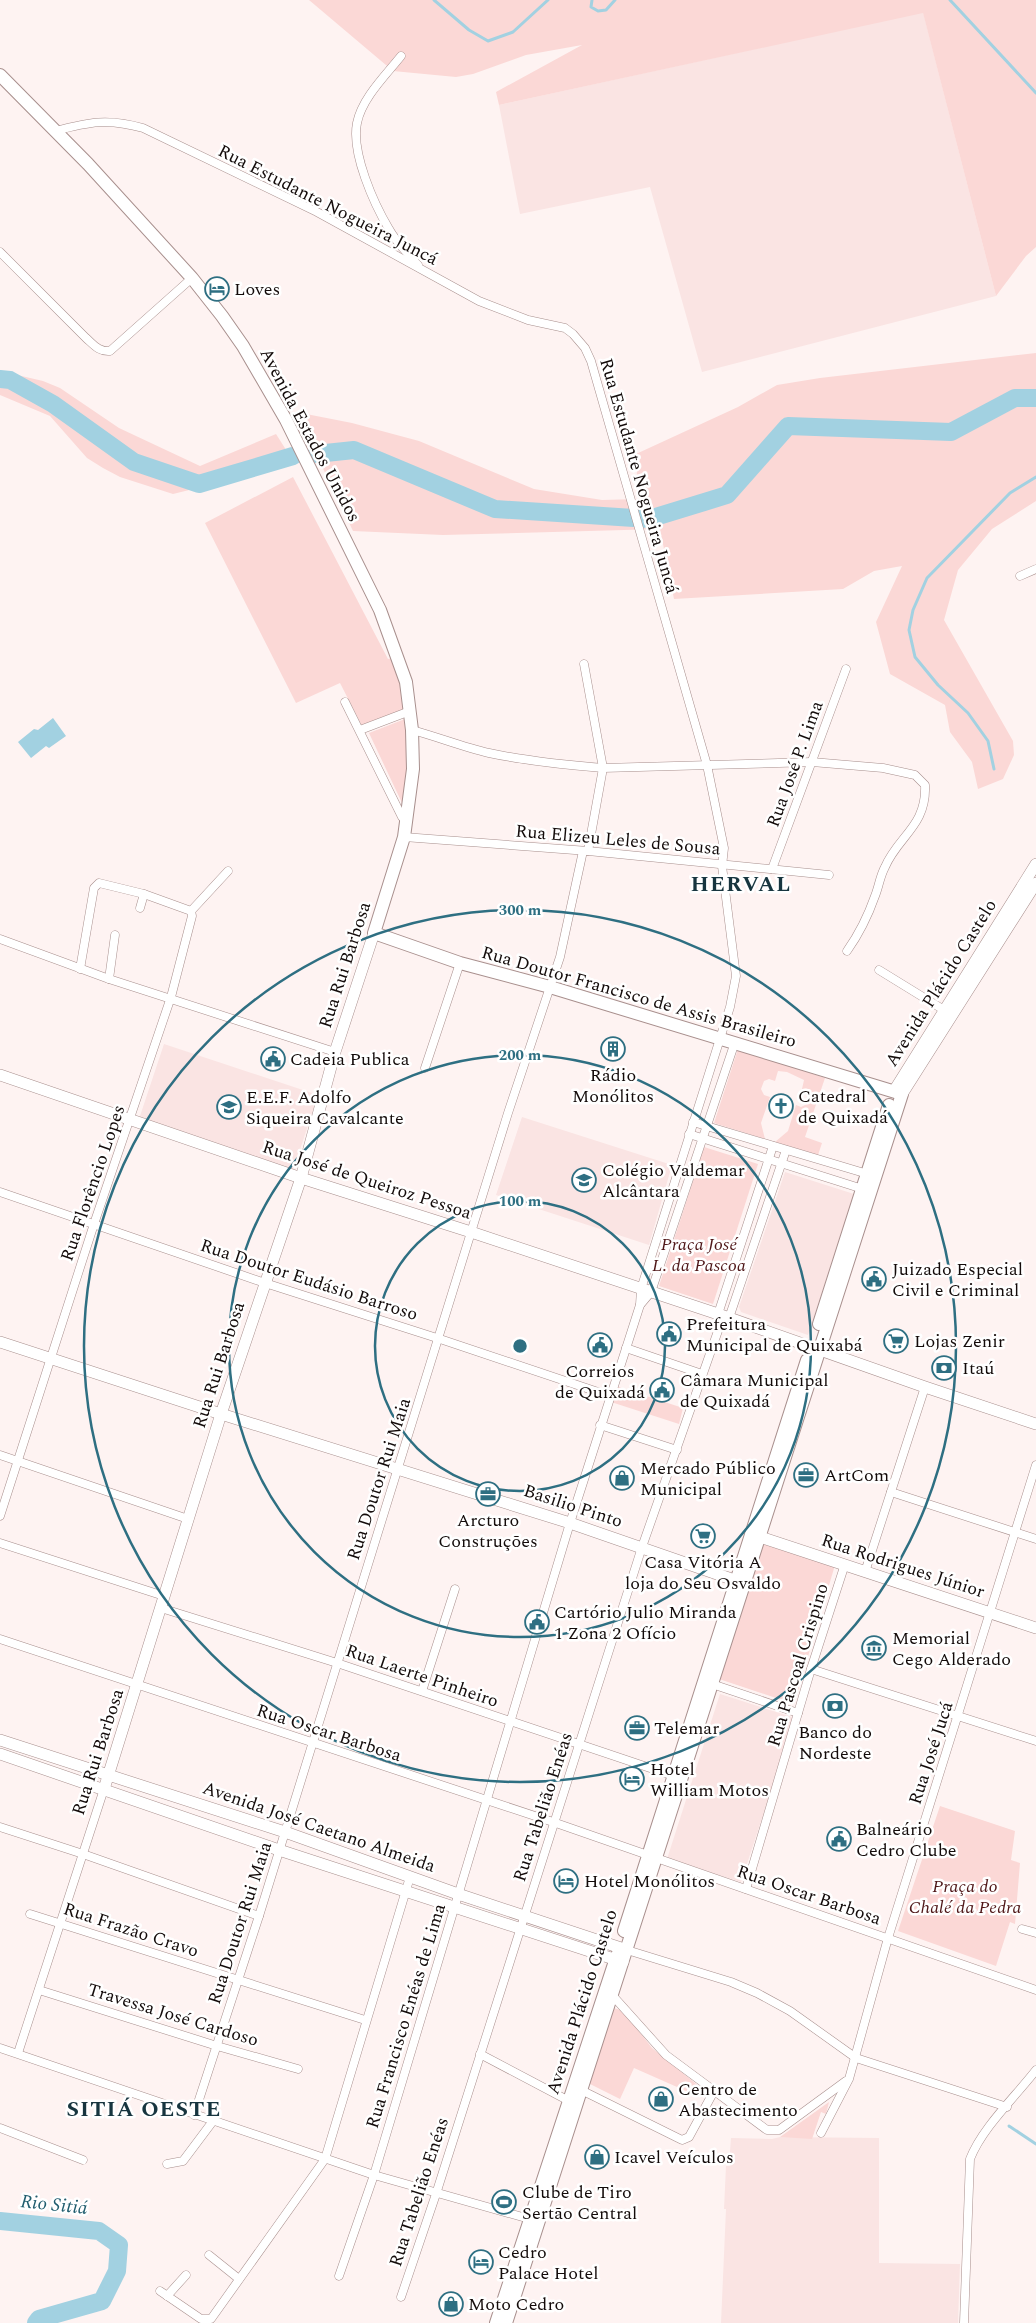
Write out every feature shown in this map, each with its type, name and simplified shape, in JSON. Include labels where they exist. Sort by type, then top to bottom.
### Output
[{"type":"main road","name":"Avenida Estados Unidos","points":[[0,76],[55,130],[192,278],[243,346],[286,420],[380,610],[406,682]]},
{"type":"main road","name":"Rua Rui Barbosa","points":[[104,1789],[221,1414],[301,1178],[303,1162],[335,1052],[404,837],[413,769],[412,730],[406,682]]},
{"type":"main road","name":"Avenida Plácido Castelo","points":[[506,2323],[509,2300],[521,2262],[898,1093],[989,947],[1036,864]]},
{"type":"main road","name":"Avenida Plácido Castelo","points":[[934,1034],[944,1010],[1036,883]]},
{"type":"main road","name":"Rua Doutor Francisco de Assis Brasileiro","points":[[374,932],[460,963],[550,987],[720,1037],[898,1093]]},
{"type":"main road","name":"Rua José de Queiroz Pessoa","points":[[0,1075],[301,1178],[471,1232],[723,1316],[925,1388],[1036,1424]]},
{"type":"main road","name":"Basilio Pinto","points":[[0,1342],[221,1414],[570,1522],[740,1582]]},
{"type":"main road","name":"Rua Rodrigues Júnior","points":[[755,1536],[1036,1628]]},
{"type":"main road","name":"Avenida José Caetano Almeida","points":[[0,1740],[285,1832],[458,1894],[522,1922]]},
{"type":"main road","name":"Avenida José Caetano Almeida","points":[[0,1754],[279,1850],[455,1906],[522,1922],[621,1955]]},
{"type":"main road","name":"Avenida Plácido Castelo","points":[[577,2088],[613,1996],[621,1955]]},
{"type":"main road","name":"Avenida Plácido Castelo","points":[[496,2323],[509,2300]]},
{"type":"street","points":[[401,56],[369,97],[357,123],[356,144],[367,183],[389,230],[421,269]]},
{"type":"street","name":"Rua Estudante Nogueira Juncá","points":[[55,130],[94,121],[126,123],[143,128],[317,212],[479,301],[507,313],[565,328],[585,348],[591,361],[707,765],[724,848],[722,866],[736,976],[730,1008],[689,1134],[646,1291]]},
{"type":"street","points":[[0,252],[86,338],[99,350],[103,351],[110,351],[192,278]]},
{"type":"street","points":[[1020,576],[1036,569]]},
{"type":"street","name":"Rua Doutor Rui Maia","points":[[194,2115],[259,1916],[311,1743],[440,1339],[471,1232],[566,932],[604,768],[584,664]]},
{"type":"street","name":"Rua José P. Lima","points":[[772,869],[846,669]]},
{"type":"street","points":[[345,702],[402,817],[406,821]]},
{"type":"street","points":[[360,730],[410,711]]},
{"type":"street","points":[[412,730],[496,754],[539,762],[604,768],[812,762],[861,765],[909,773],[920,778],[925,785],[925,792],[918,818],[914,827],[888,860],[867,916],[847,951]]},
{"type":"street","name":"Rua Elizeu Leles de Sousa","points":[[404,837],[586,851],[722,866],[829,875]]},
{"type":"street","points":[[80,969],[96,885],[102,882],[144,894],[191,911],[228,871]]},
{"type":"street","points":[[140,908],[144,894]]},
{"type":"street","name":"Rua Florêncio Lopes","points":[[0,1516],[94,1224],[131,1120],[171,997],[192,916],[191,911]]},
{"type":"street","points":[[109,979],[115,935]]},
{"type":"street","points":[[0,939],[109,979],[171,997],[335,1052]]},
{"type":"street","points":[[425,1068],[460,963]]},
{"type":"street","points":[[879,970],[944,1010]]},
{"type":"street","points":[[646,1291],[703,1138],[734,1042]]},
{"type":"street","points":[[693,1122],[870,1175]]},
{"type":"street","points":[[689,1134],[866,1190]]},
{"type":"street","points":[[723,1316],[773,1146]]},
{"type":"street","points":[[723,1316],[786,1150]]},
{"type":"street","name":"Rua Doutor Eudásio Barroso","points":[[0,1192],[265,1283],[610,1396]]},
{"type":"street","name":"Rua Francisco Enéas de Lima","points":[[340,2276],[374,2175],[600,1425],[646,1291]]},
{"type":"street","name":"Rua Tabelião Enéas","points":[[401,2297],[436,2194],[642,1547],[723,1316]]},
{"type":"street","points":[[626,1348],[702,1374]]},
{"type":"street","points":[[865,1572],[925,1388]]},
{"type":"street","points":[[600,1425],[677,1450]]},
{"type":"street","points":[[0,1455],[188,1519]]},
{"type":"street","name":"Rua José Jucá","points":[[821,2133],[849,2078],[856,2058],[888,1938],[1036,1465]]},
{"type":"street","points":[[891,1492],[1036,1539]]},
{"type":"street","points":[[0,1543],[164,1596]]},
{"type":"street","name":"Rua Pascoal Crispino","points":[[746,1889],[811,1669],[845,1564]]},
{"type":"street","points":[[422,1692],[455,1589]]},
{"type":"street","name":"Rua Laerte Pinheiro","points":[[161,1608],[336,1663],[678,1778]]},
{"type":"street","name":"Rua Oscar Barbosa","points":[[0,1639],[553,1822],[1036,1990]]},
{"type":"street","points":[[811,1669],[1036,1741]]},
{"type":"street","points":[[709,1683],[798,1713]]},
{"type":"street","name":"Rua Rui Barbosa","points":[[18,2053],[104,1789]]},
{"type":"street","points":[[0,1827],[259,1916]]},
{"type":"street","points":[[186,2275],[164,2293],[201,2319],[208,2320],[214,2316],[325,2159],[345,2097],[365,2020],[410,1876]]},
{"type":"street","name":"Rua Frazão Cravo","points":[[30,1914],[365,2020]]},
{"type":"street","points":[[1022,1928],[1036,1933]]},
{"type":"street","points":[[621,1955],[730,1982],[757,1993],[790,2011],[856,2058],[1007,2107]]},
{"type":"street","name":"Travessa José Cardoso","points":[[39,1990],[217,2046],[298,2068]]},
{"type":"street","points":[[613,1996],[660,2049],[761,2127],[773,2132],[797,2118],[849,2078]]},
{"type":"street","points":[[0,2048],[374,2175],[436,2194],[535,2220]]},
{"type":"street","points":[[480,2054],[573,2103]]},
{"type":"street","points":[[964,2323],[970,2160],[983,2136],[1036,2070]]},
{"type":"street","points":[[577,2088],[682,2140],[689,2137],[714,2091]]},
{"type":"street","points":[[167,2164],[183,2161],[213,2121]]},
{"type":"street","points":[[0,2128],[83,2160]]},
{"type":"street","points":[[209,2255],[239,2279]]},
{"type":"shaded area","points":[[923,12],[996,296],[702,372],[650,187],[520,214],[499,105]]},
{"type":"shaded area","name":"E.E.F. Adolfo Siqueira Cavalcante","points":[[164,1044],[318,1095],[293,1171],[139,1119]]},
{"type":"shaded area","name":"Colégio Valdemar Alcântara","points":[[522,1117],[672,1165],[649,1245],[496,1195]]},
{"type":"shaded area","points":[[785,1172],[854,1194],[808,1335],[741,1312],[739,1307]]},
{"type":"shaded area","points":[[720,1694],[795,1718],[741,1882],[667,1859]]},
{"type":"shaded area","points":[[780,2137],[879,2138],[879,2263],[960,2264],[958,2323],[721,2323],[726,2166],[729,2166],[731,2138],[772,2139]]},
{"type":"green space","points":[[309,0],[1036,0],[1036,247],[1026,256],[996,296],[923,13],[499,105],[496,92],[582,45],[526,55],[473,74],[456,77],[393,71]]},
{"type":"green space","points":[[1036,353],[1036,501],[992,529],[958,570],[944,620],[1013,741],[1014,755],[1003,779],[978,789],[972,762],[950,732],[945,705],[890,674],[876,622],[902,566],[874,571],[843,589],[674,599],[660,529],[443,535],[353,531],[296,412],[352,423],[419,441],[534,489],[602,500],[638,499],[636,454],[738,407],[777,385],[820,378]]},
{"type":"green space","points":[[0,371],[43,381],[60,388],[119,428],[200,466],[276,434],[295,464],[173,494],[120,477],[87,458],[50,416],[0,395]]},
{"type":"green space","points":[[293,477],[388,659],[392,658],[401,684],[406,709],[362,726],[340,683],[296,703],[205,523]]},
{"type":"green space","points":[[405,719],[408,769],[403,805],[369,733]]},
{"type":"green space","points":[[738,1049],[825,1078],[805,1137],[822,1143],[818,1155],[775,1142],[788,1131],[796,1105],[801,1107],[807,1104],[810,1096],[802,1089],[804,1080],[787,1072],[778,1071],[775,1081],[769,1079],[764,1081],[761,1089],[764,1095],[770,1097],[761,1123],[765,1139],[714,1123]]},
{"type":"green space","name":"Praça José L. da Pascoa","points":[[704,1147],[758,1164],[713,1304],[659,1286]]},
{"type":"green space","points":[[616,1386],[683,1408],[679,1424],[611,1402]]},
{"type":"green space","points":[[763,1542],[835,1565],[794,1704],[719,1679]]},
{"type":"green space","name":"Praça do Chalé da Pedra","points":[[940,1806],[1015,1831],[1011,1860],[1020,1863],[1015,1924],[1010,1922],[996,1966],[898,1931]]},
{"type":"green space","points":[[614,2008],[623,2011],[652,2048],[706,2092],[702,2098],[634,2068],[620,2099],[588,2083]]},
{"type":"green space","points":[[829,2102],[826,2114],[821,2112],[812,2139],[780,2137]]},
{"type":"water","points":[[53,718],[66,736],[49,748],[46,746],[31,758],[18,742],[34,729],[38,730]]},
{"type":"waterway","points":[[434,0],[469,30],[488,41],[513,32],[548,0]]},
{"type":"waterway","points":[[592,0],[591,7],[598,11],[606,10],[615,0]]},
{"type":"waterway","points":[[950,0],[1036,93]]},
{"type":"waterway","points":[[0,379],[10,380],[53,404],[134,462],[199,484],[293,456]]},
{"type":"waterway","points":[[316,454],[354,450],[495,509],[649,519],[727,495],[788,426],[951,432],[1015,398],[1036,398]]},
{"type":"waterway","points":[[994,769],[988,741],[968,713],[938,685],[915,657],[909,630],[913,610],[927,578],[1010,493],[1036,477]]},
{"type":"waterway","points":[[1009,2126],[1036,2144]]},
{"type":"waterway","name":"Rio Sitiá","points":[[0,2221],[99,2231],[119,2245],[117,2271],[102,2301],[39,2319],[36,2323]]},
{"type":"place","name":"Loves","points":[[217,289]]},
{"type":"place","name":"Rádio Monólitos","points":[[613,1049]]},
{"type":"place","name":"Cadeia Publica","points":[[273,1059]]},
{"type":"place","name":"Catedral de Quixadá","points":[[781,1106]]},
{"type":"place","name":"E.E.F. Adolfo Siqueira Cavalcante","points":[[229,1107]]},
{"type":"place","name":"Colégio Valdemar Alcântara","points":[[584,1180]]},
{"type":"place","name":"Juizado Especial Civil e Criminal","points":[[874,1279]]},
{"type":"place","name":"Prefeitura Municipal de Quixabá","points":[[669,1334]]},
{"type":"place","name":"Lojas Zenir","points":[[896,1341]]},
{"type":"place","name":"Correios de Quixadá","points":[[600,1345]]},
{"type":"place","name":"Itaú","points":[[944,1368]]},
{"type":"place","name":"Câmara Municipal de Quixadá","points":[[662,1390]]},
{"type":"place","name":"ArtCom","points":[[806,1475]]},
{"type":"place","name":"Mercado Público Municipal","points":[[622,1478]]},
{"type":"place","name":"Arcturo Construções","points":[[488,1494]]},
{"type":"place","name":"Casa Vitória A loja do Seu Osvaldo","points":[[703,1536]]},
{"type":"place","name":"Cartório Julio Miranda 1 Zona 2 Ofício","points":[[537,1622]]},
{"type":"place","name":"Memorial Cego Alderado","points":[[874,1648]]},
{"type":"place","name":"Banco do Nordeste","points":[[835,1706]]},
{"type":"place","name":"Telemar","points":[[637,1728]]},
{"type":"place","name":"Hotel William Motos","points":[[632,1779]]},
{"type":"place","name":"Balneário Cedro Clube","points":[[839,1839]]},
{"type":"place","name":"Hotel Monólitos","points":[[566,1881]]},
{"type":"place","name":"Centro de Abastecimento","points":[[661,2099]]},
{"type":"place","name":"Icavel Veículos","points":[[597,2157]]},
{"type":"place","name":"Clube de Tiro Sertão Central","points":[[504,2202]]},
{"type":"place","name":"Cedro Palace Hotel","points":[[481,2262]]},
{"type":"place","name":"Moto Cedro","points":[[451,2304]]},
{"type":"district","name":"HERVAL","points":[[741,884]]},
{"type":"district","name":"SITIÁ OESTE","points":[[144,2109]]}]
